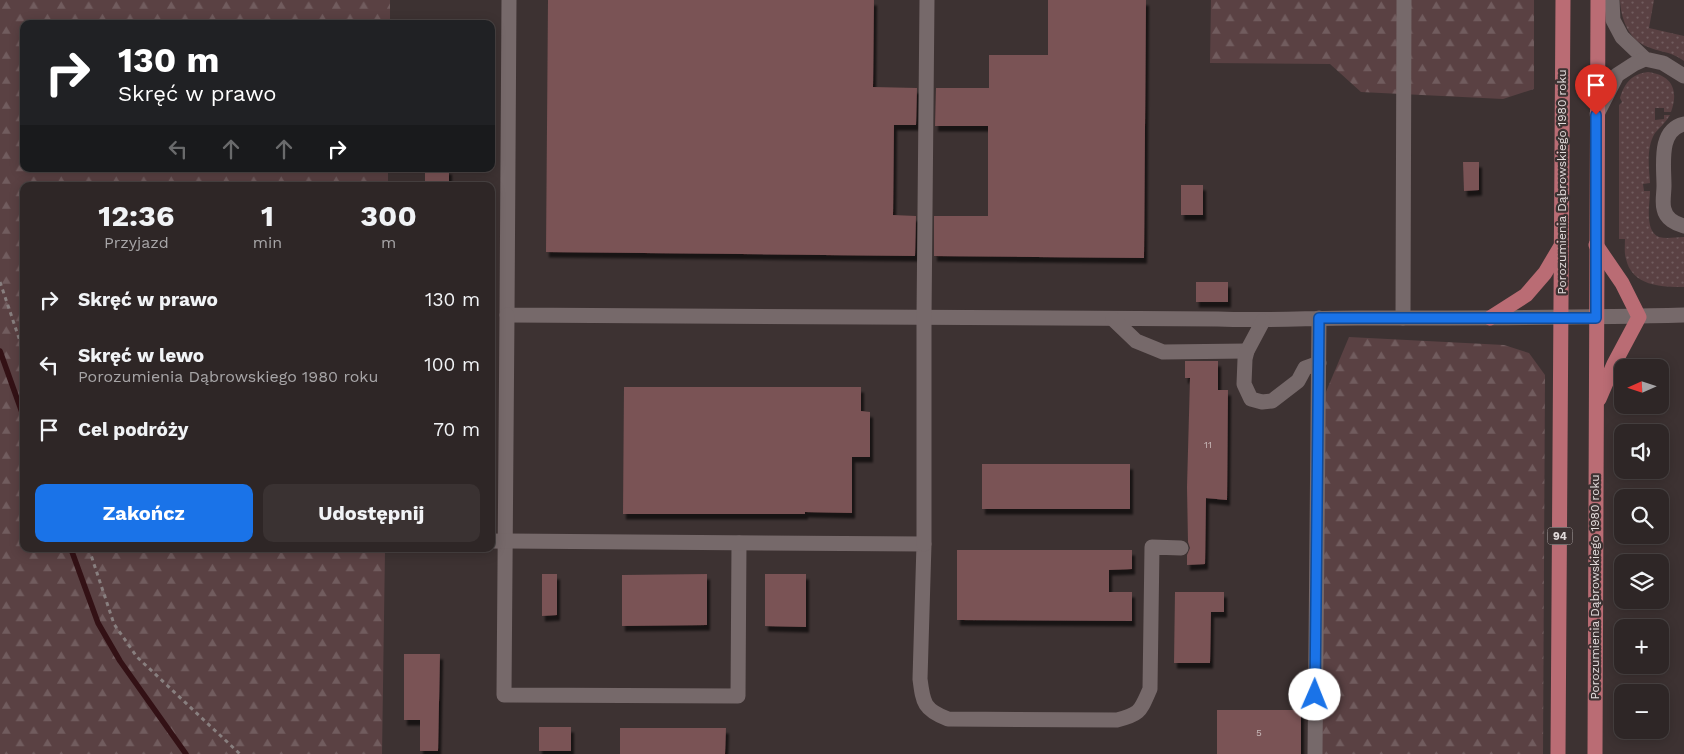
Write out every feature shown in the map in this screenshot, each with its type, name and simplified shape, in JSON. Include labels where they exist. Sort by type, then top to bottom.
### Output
[{"type":"main road","name":"Porozumienia Dąbrowskiego 1980 roku","points":[[1558,754],[1563,0]]},
{"type":"main road","name":"Porozumienia Dąbrowskiego 1980 roku","points":[[1595,754],[1596,115],[1598,0]]},
{"type":"main road","points":[[1490,318],[1526,295],[1545,273],[1562,244]]},
{"type":"main road","points":[[1596,245],[1622,283],[1639,316],[1596,404]]},
{"type":"street","points":[[509,0],[507,315],[498,541],[504,695],[738,696],[739,543]]},
{"type":"street","points":[[927,0],[924,544],[920,679],[923,700],[933,714],[948,719],[1117,720],[1134,716],[1142,707],[1150,690],[1152,548],[1181,548]]},
{"type":"street","points":[[1403,318],[1404,0]]},
{"type":"street","points":[[1612,0],[1613,20],[1622,38],[1645,59],[1663,63],[1684,76]]},
{"type":"street","points":[[1596,115],[1617,75],[1645,59]]},
{"type":"street","points":[[1684,124],[1676,126],[1668,136],[1664,147],[1664,210],[1674,223],[1684,226]]},
{"type":"street","points":[[507,315],[1264,321],[1319,318],[1596,318],[1684,315]]},
{"type":"street","points":[[1315,754],[1319,318]]},
{"type":"street","points":[[1113,319],[1136,342],[1163,352],[1247,351]]},
{"type":"street","points":[[1264,321],[1247,351],[1244,384],[1251,399],[1262,402],[1272,401],[1298,381],[1305,368],[1319,363]]},
{"type":"street","points":[[498,541],[924,544]]},
{"type":"path","points":[[0,282],[20,341]]},
{"type":"path","points":[[90,552],[114,624],[137,657],[240,754]]},
{"type":"green space","points":[[0,0],[390,0],[390,20],[20,20],[20,172],[388,172],[388,182],[20,182],[20,552],[385,552],[382,754],[0,754]]},
{"type":"green space","points":[[1211,0],[1534,0],[1534,89],[1503,99],[1361,92],[1330,64],[1210,63]]},
{"type":"green space","points":[[1620,0],[1654,0],[1649,28],[1684,36],[1684,61],[1641,44],[1636,40],[1624,22]]},
{"type":"green space","points":[[1648,72],[1663,76],[1668,80],[1674,90],[1674,97],[1671,112],[1664,112],[1664,108],[1655,108],[1655,120],[1664,119],[1664,115],[1670,115],[1652,139],[1649,158],[1650,183],[1643,184],[1644,191],[1650,191],[1649,217],[1654,234],[1662,238],[1684,237],[1684,287],[1657,285],[1641,280],[1634,275],[1626,259],[1625,239],[1619,239],[1619,105],[1622,102],[1620,98],[1624,87],[1633,77]]},
{"type":"green space","points":[[1349,337],[1504,345],[1529,353],[1545,375],[1543,754],[1320,754],[1320,406]]},
{"type":"building","points":[[548,0],[874,0],[873,87],[917,88],[916,125],[894,125],[893,215],[916,216],[915,256],[546,252]]},
{"type":"building","points":[[1048,0],[1146,0],[1144,258],[934,256],[934,216],[988,216],[988,126],[935,126],[936,88],[989,88],[989,55],[1048,55]]},
{"type":"building","points":[[1463,162],[1479,162],[1479,190],[1464,191]]},
{"type":"building","points":[[425,172],[449,172],[449,182],[425,182]]},
{"type":"building","points":[[1181,185],[1203,185],[1203,215],[1181,215]]},
{"type":"building","points":[[1196,282],[1228,282],[1228,302],[1196,302]]},
{"type":"building","points":[[1185,361],[1218,361],[1218,390],[1228,390],[1227,500],[1206,498],[1205,564],[1187,565],[1187,555],[1190,548],[1188,542],[1187,487],[1190,378],[1185,378]]},
{"type":"building","points":[[624,387],[861,387],[861,411],[870,412],[870,457],[852,457],[852,513],[623,514]]},
{"type":"building","points":[[982,464],[1130,464],[1130,509],[982,509]]},
{"type":"building","points":[[957,550],[1132,550],[1132,569],[1109,570],[1109,592],[1132,592],[1132,621],[957,620]]},
{"type":"building","points":[[542,574],[557,574],[557,615],[542,616]]},
{"type":"building","points":[[707,574],[707,625],[622,626],[622,575]]},
{"type":"building","points":[[765,574],[806,574],[806,627],[765,626]]},
{"type":"building","points":[[1175,592],[1224,592],[1224,612],[1211,612],[1210,663],[1174,663]]},
{"type":"building","points":[[404,654],[440,654],[438,751],[420,751],[420,720],[404,720]]},
{"type":"building","points":[[1217,710],[1301,710],[1301,754],[1217,754]]},
{"type":"building","points":[[539,727],[571,727],[571,751],[539,751]]},
{"type":"building","points":[[620,728],[726,728],[725,754],[620,754]]},
{"type":"waterway","points":[[0,351],[20,407]]},
{"type":"waterway","points":[[72,552],[98,623],[120,661],[186,754]]},
{"type":"route","points":[[1315,695],[1319,318],[1596,318],[1596,115]]}]
